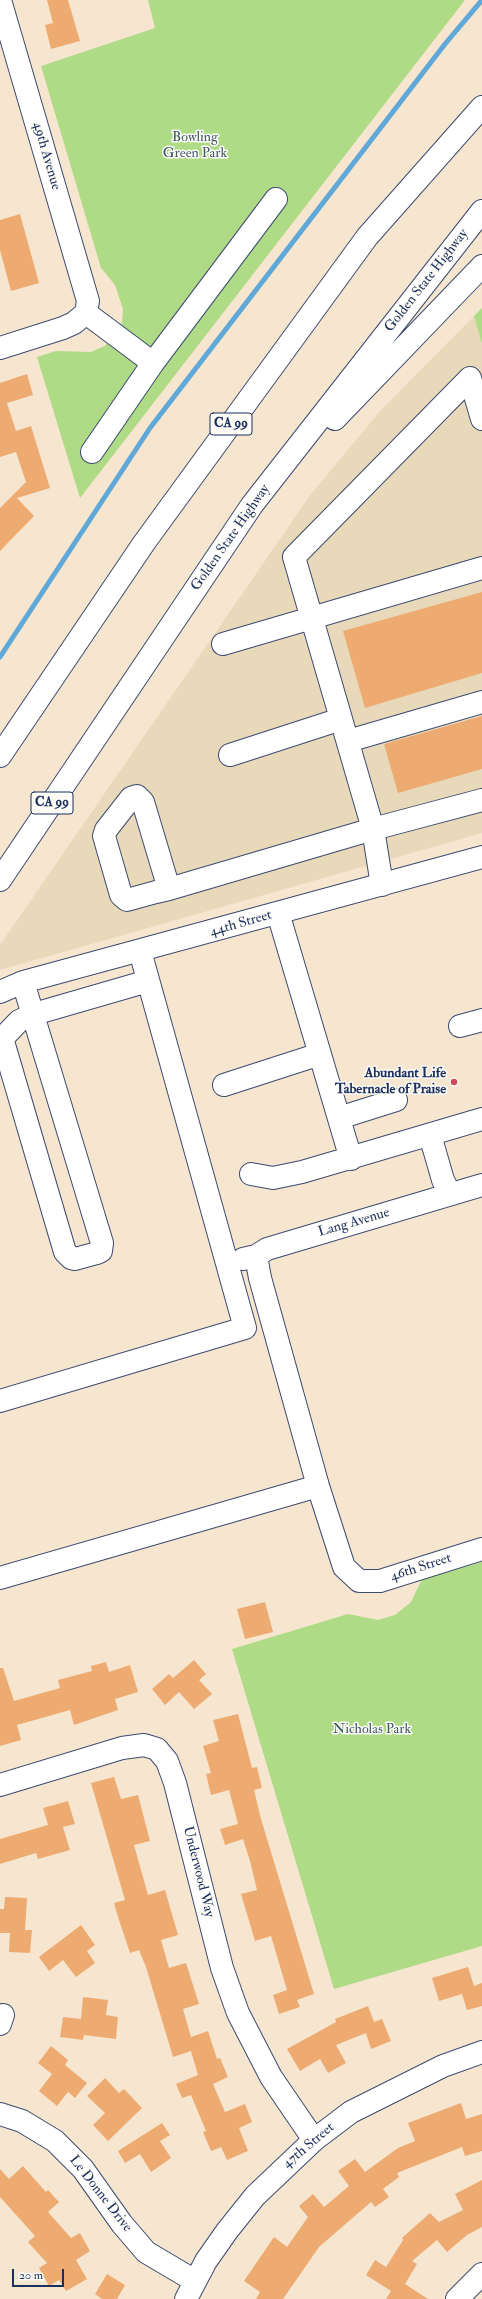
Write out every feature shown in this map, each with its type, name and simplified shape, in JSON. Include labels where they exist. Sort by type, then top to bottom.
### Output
[{"type":"main road","name":"49th Avenue","points":[[1,6],[88,301],[86,313]]},
{"type":"main road","name":"CA 99","points":[[0,756],[144,543],[367,237],[482,107]]},
{"type":"main road","points":[[92,452],[153,363],[276,199]]},
{"type":"main road","name":"Golden State Highway","points":[[0,880],[252,505],[482,211]]},
{"type":"main road","points":[[252,505],[482,266]]},
{"type":"main road","points":[[0,348],[62,328],[74,323],[86,313],[153,363]]},
{"type":"main road","points":[[382,885],[373,829],[294,557],[470,378],[482,419]]},
{"type":"main road","points":[[223,644],[482,568]]},
{"type":"main road","points":[[348,741],[482,702]]},
{"type":"main road","points":[[230,755],[341,719]]},
{"type":"main road","points":[[169,889],[373,829],[482,800]]},
{"type":"main road","name":"44th Street","points":[[0,992],[23,982],[482,857]]},
{"type":"main road","points":[[278,913],[351,1159]]},
{"type":"main road","points":[[0,1401],[245,1328],[140,951]]},
{"type":"main road","points":[[23,982],[34,1014],[102,1243],[101,1251],[75,1260],[65,1252],[1,1040],[19,1021],[34,1014],[148,981]]},
{"type":"main road","points":[[460,1026],[482,1020]]},
{"type":"main road","points":[[224,1085],[320,1054]]},
{"type":"main road","points":[[339,1118],[396,1100]]},
{"type":"main road","points":[[251,1174],[273,1178],[351,1159],[482,1119]]},
{"type":"main road","points":[[430,1135],[443,1180],[450,1194]]},
{"type":"main road","name":"Lang Avenue","points":[[227,1264],[256,1256],[267,1248],[482,1185]]},
{"type":"main road","points":[[0,1578],[318,1486],[260,1278],[256,1256]]},
{"type":"main road","name":"46th Street","points":[[318,1486],[344,1568],[359,1581],[380,1582],[482,1549]]},
{"type":"main road","name":"Underwood Way","points":[[0,1785],[122,1748],[144,1745],[157,1749],[167,1761],[175,1783],[222,1968],[238,2013],[271,2077],[314,2140]]},
{"type":"main road","name":"47th Street","points":[[191,2290],[227,2230],[256,2196],[314,2140],[350,2112],[443,2066],[482,2052]]},
{"type":"main road","name":"Le Donne Drive","points":[[0,2114],[22,2122],[55,2141],[83,2169],[122,2224],[146,2252],[191,2290]]},
{"type":"main road","points":[[457,2299],[482,2274]]},
{"type":"shaded area","points":[[474,316],[482,344],[482,833],[0,970],[0,945],[311,494],[381,410]]},
{"type":"green space","name":"Bowling Green Park","points":[[148,0],[465,0],[80,498],[37,357],[56,351],[91,352],[105,346],[122,323],[123,309],[115,285],[101,268],[41,66],[155,28]]},
{"type":"green space","points":[[482,308],[482,344],[474,316]]},
{"type":"green space","name":"Nicholas Park","points":[[482,1562],[482,1946],[334,1989],[232,1649],[348,1614],[378,1620],[395,1615],[411,1602],[422,1579]]},
{"type":"building","points":[[47,0],[68,0],[80,41],[51,49],[45,25],[53,23]]},
{"type":"building","points":[[20,214],[39,283],[11,291],[0,250],[0,220]]},
{"type":"building","points":[[27,374],[33,395],[7,403],[16,431],[31,426],[50,488],[17,498],[34,516],[0,551],[0,508],[26,482],[16,452],[0,457],[0,383]]},
{"type":"building","points":[[482,592],[482,673],[365,708],[343,631]]},
{"type":"building","points":[[482,716],[482,769],[398,793],[384,744]]},
{"type":"building","points":[[265,1602],[273,1632],[245,1639],[237,1609]]},
{"type":"building","points":[[194,1660],[206,1674],[199,1680],[212,1694],[194,1709],[179,1692],[165,1705],[152,1689],[169,1674],[173,1678]]},
{"type":"building","points":[[106,1662],[109,1672],[130,1665],[138,1692],[115,1699],[118,1710],[74,1725],[70,1710],[17,1725],[21,1740],[0,1746],[0,1668],[3,1668],[14,1701],[60,1688],[58,1680],[92,1671],[91,1666]]},
{"type":"building","points":[[238,1714],[252,1768],[257,1767],[262,1788],[254,1790],[261,1819],[314,1994],[297,2000],[300,2007],[279,2014],[273,1995],[287,1990],[271,1936],[255,1941],[241,1894],[257,1890],[243,1839],[225,1845],[220,1829],[238,1824],[229,1790],[211,1795],[206,1774],[211,1773],[203,1746],[219,1741],[213,1720]]},
{"type":"building","points":[[114,1777],[121,1799],[138,1795],[150,1841],[134,1845],[148,1895],[165,1890],[178,1935],[161,1940],[169,1968],[186,1963],[199,2004],[183,2009],[191,2037],[208,2031],[217,2059],[220,2058],[228,2077],[213,2084],[225,2112],[245,2104],[252,2122],[239,2128],[248,2151],[227,2160],[221,2147],[211,2151],[203,2132],[206,2131],[191,2095],[182,2098],[176,2084],[198,2075],[191,2051],[173,2057],[146,1967],[139,1950],[130,1953],[118,1917],[114,1903],[125,1900],[91,1783]]},
{"type":"building","points":[[68,1801],[75,1824],[63,1827],[70,1850],[38,1859],[36,1853],[0,1864],[0,1839],[48,1825],[43,1808]]},
{"type":"building","points":[[5,1897],[27,1898],[25,1930],[32,1930],[30,1953],[9,1952],[10,1933],[0,1933],[0,1909],[4,1909]]},
{"type":"building","points":[[81,1925],[95,1945],[87,1951],[95,1963],[76,1977],[63,1960],[49,1971],[39,1957]]},
{"type":"building","points":[[468,1967],[474,1986],[482,1983],[482,2006],[467,2010],[462,1994],[439,2001],[432,1978]]},
{"type":"building","points":[[83,1997],[108,2000],[106,2015],[118,2017],[116,2039],[84,2035],[83,2040],[60,2037],[63,2017],[81,2019]]},
{"type":"building","points":[[368,2006],[374,2022],[382,2019],[391,2041],[371,2049],[366,2033],[336,2045],[346,2063],[328,2073],[320,2059],[300,2071],[287,2049],[336,2022],[335,2019]]},
{"type":"building","points":[[51,2046],[68,2060],[65,2065],[87,2083],[75,2098],[68,2092],[57,2106],[39,2091],[52,2074],[38,2063]]},
{"type":"building","points":[[105,2078],[119,2093],[124,2089],[142,2108],[108,2141],[93,2125],[105,2113],[87,2096]]},
{"type":"building","points":[[461,2103],[466,2119],[482,2114],[482,2151],[465,2156],[462,2147],[397,2173],[399,2177],[383,2189],[389,2197],[375,2207],[371,2202],[319,2247],[283,2299],[256,2299],[260,2292],[244,2281],[274,2237],[287,2247],[308,2217],[299,2206],[313,2194],[324,2207],[349,2186],[338,2171],[355,2159],[365,2172],[398,2148],[415,2141],[408,2123]]},
{"type":"building","points":[[162,2123],[170,2135],[160,2141],[171,2158],[151,2172],[140,2154],[125,2163],[118,2151]]},
{"type":"building","points":[[23,2166],[46,2192],[48,2190],[59,2202],[48,2212],[71,2238],[80,2233],[90,2251],[76,2260],[87,2279],[66,2291],[59,2280],[49,2286],[39,2268],[47,2263],[28,2242],[35,2236],[0,2197],[0,2169],[9,2179]]},
{"type":"building","points":[[482,2180],[482,2227],[467,2235],[447,2252],[437,2240],[412,2261],[417,2264],[405,2284],[428,2299],[386,2299],[391,2291],[366,2275],[375,2260],[386,2267],[403,2240],[402,2238],[430,2213],[439,2222],[463,2210],[455,2194]]},
{"type":"building","points":[[107,2274],[125,2285],[117,2299],[102,2299],[95,2294]]},
{"type":"waterway","points":[[0,657],[150,428],[445,44],[482,0]]},
{"type":"place","name":"Abundant Life Tabernacle of Praise","points":[[454,1082]]}]
